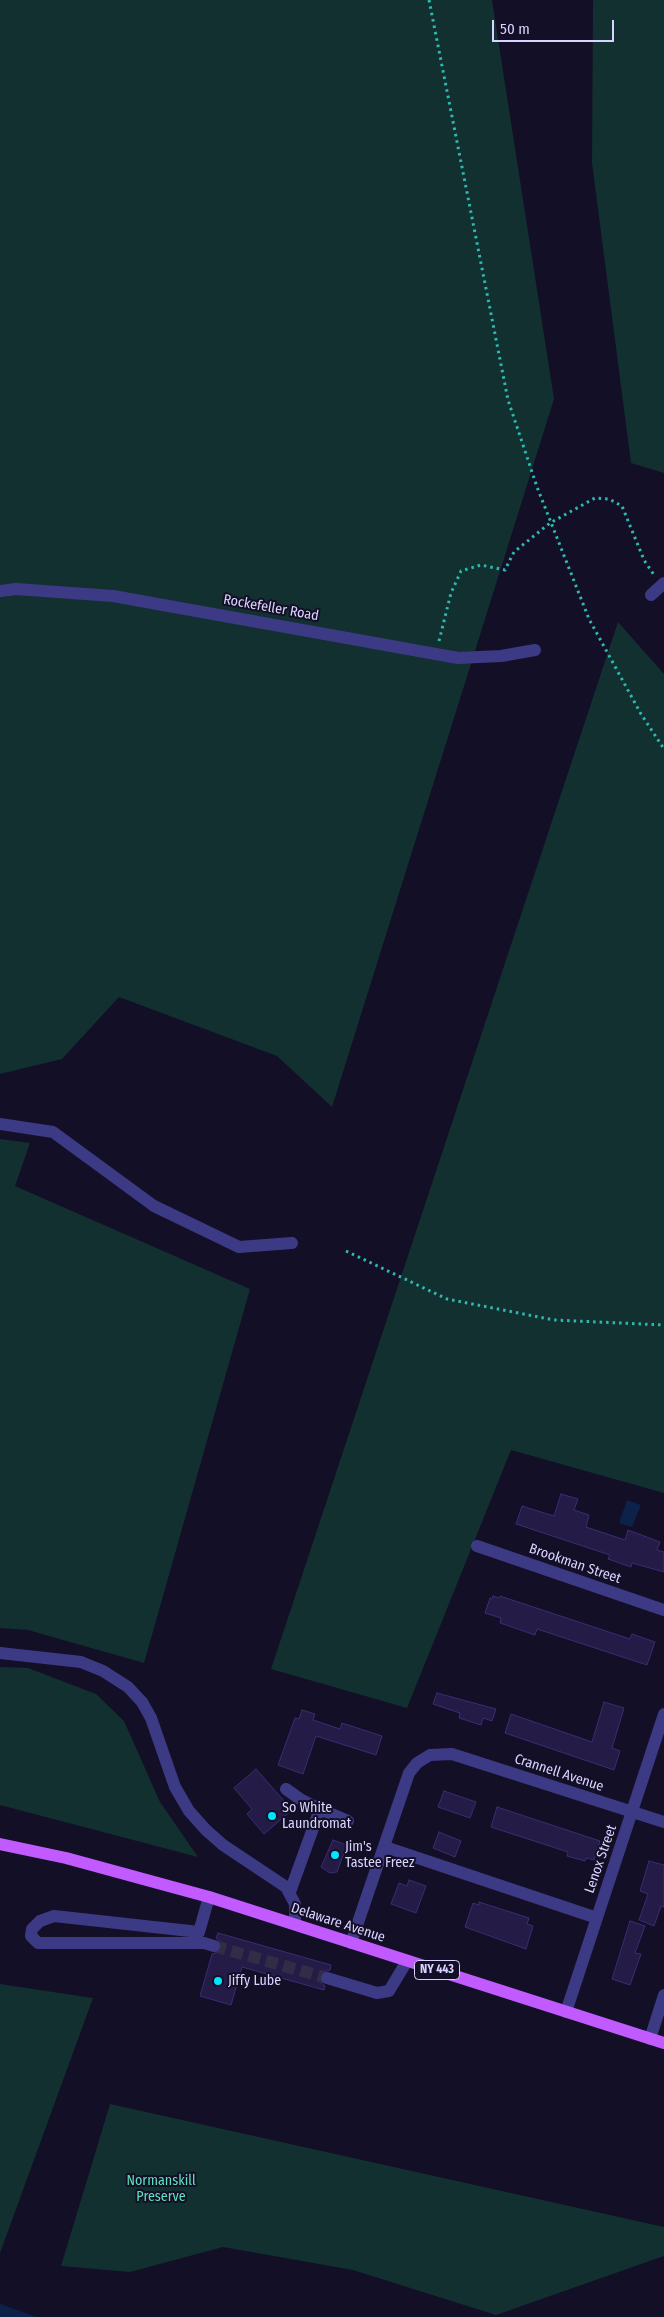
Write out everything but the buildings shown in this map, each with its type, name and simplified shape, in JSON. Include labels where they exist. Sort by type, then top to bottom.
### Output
[{"type":"main road","name":"Delaware Avenue","points":[[0,1844],[66,1858],[209,1897],[664,2043]]},
{"type":"street","points":[[650,595],[663,584]]},
{"type":"street","name":"Rockefeller Road","points":[[0,590],[16,589],[113,596],[458,658],[501,656],[535,650]]},
{"type":"street","points":[[0,1124],[53,1132],[154,1206],[239,1247],[292,1243]]},
{"type":"street","name":"Brookman Street","points":[[477,1546],[664,1610]]},
{"type":"street","points":[[0,1653],[81,1662],[103,1670],[121,1682],[142,1702],[151,1718],[175,1786],[193,1816],[223,1845],[290,1892],[295,1904],[295,1924]]},
{"type":"street","name":"Lenox Street","points":[[566,2012],[664,1714]]},
{"type":"street","name":"Crannell Avenue","points":[[385,1846],[411,1770],[425,1757],[445,1753],[664,1822]]},
{"type":"street","points":[[286,1788],[300,1799],[348,1821]]},
{"type":"street","points":[[290,1892],[320,1809]]},
{"type":"street","points":[[351,1943],[385,1846],[597,1918]]},
{"type":"street","points":[[209,1897],[199,1932],[54,1916],[36,1925],[32,1929],[31,1936],[38,1943],[204,1943],[214,1946]]},
{"type":"street","points":[[328,1978],[377,1993],[389,1991],[407,1960]]},
{"type":"street","points":[[650,2039],[664,1995]]},
{"type":"path","points":[[429,0],[508,400],[550,523],[594,629],[641,714],[664,749]]},
{"type":"path","points":[[436,653],[451,593],[460,572],[481,565],[505,570],[514,552],[550,523],[596,498],[609,499],[622,506],[644,560],[663,584]]},
{"type":"path","points":[[346,1251],[447,1299],[554,1320],[664,1325]]},
{"type":"green space","points":[[0,0],[492,0],[554,399],[332,1107],[277,1056],[119,997],[62,1059],[0,1074]]},
{"type":"green space","points":[[593,0],[664,0],[664,473],[631,463],[592,163]]},
{"type":"green space","points":[[618,622],[664,674],[664,1493],[511,1450],[407,1708],[271,1669]]},
{"type":"green space","points":[[0,1139],[30,1143],[15,1186],[250,1289],[144,1663],[28,1630],[0,1628]]},
{"type":"green space","points":[[0,1667],[28,1668],[96,1694],[124,1721],[160,1802],[198,1857],[0,1805]]},
{"type":"green space","points":[[0,1984],[93,1998],[0,2253]]},
{"type":"green space","name":"Normanskill Preserve","points":[[110,2104],[664,2227],[664,2256],[496,2315],[353,2270],[223,2247],[130,2272],[61,2266]]},
{"type":"water","points":[[627,1500],[641,1505],[632,1527],[619,1523]]},
{"type":"water","points":[[0,2304],[37,2317],[0,2317]]},
{"type":"tunnel","points":[[214,1946],[327,1978]]},
{"type":"place","name":"So White Laundromat","points":[[272,1816]]},
{"type":"place","name":"Jim's Tastee Freez","points":[[335,1855]]},
{"type":"place","name":"Jiffy Lube","points":[[218,1981]]}]
